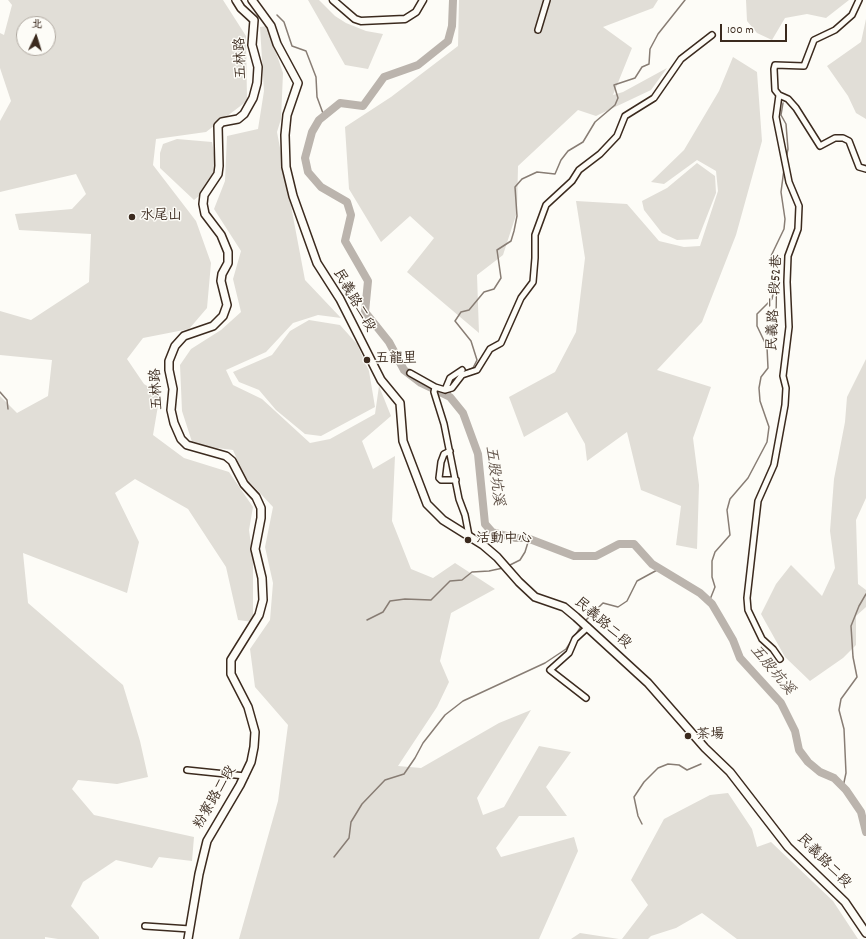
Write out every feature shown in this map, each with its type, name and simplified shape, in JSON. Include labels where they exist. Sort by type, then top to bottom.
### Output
[{"type":"main road","name":"五林路","points":[[235,650],[259,615],[263,600],[262,578],[255,548],[261,508],[256,498],[244,484],[232,461],[226,456],[187,445],[181,439],[172,417],[173,389],[169,360],[175,346],[184,336],[213,326],[223,316],[227,305],[221,281],[222,274],[228,263],[228,252],[221,235],[205,214],[203,204],[204,195],[218,174],[218,126],[222,122],[238,119],[244,114],[253,98],[257,83],[258,68],[252,45],[254,20],[241,8],[236,0]]},
{"type":"main road","name":"民義路二段","points":[[252,0],[271,26],[277,44],[298,83],[286,124],[286,167],[293,196],[317,263],[340,299],[381,380],[400,403],[403,441],[427,504],[443,520],[483,545],[535,597],[564,608],[585,624],[648,683],[705,748],[730,772],[788,847],[845,902],[866,933]]},
{"type":"main road","name":"粉寮路二段","points":[[188,939],[198,874],[207,841],[233,799],[245,776],[254,747],[254,732],[248,706],[231,674],[230,660],[235,650]]},
{"type":"street","points":[[334,0],[355,19],[361,21],[405,19],[416,12],[423,0]]},
{"type":"street","points":[[538,30],[547,0]]},
{"type":"street","name":"民義路二段52巷","points":[[780,659],[773,649],[762,639],[748,610],[747,598],[758,501],[774,465],[785,405],[786,388],[783,376],[789,327],[787,282],[788,256],[798,229],[799,206],[789,182],[776,117],[778,95],[775,90],[774,69],[776,66],[804,66],[814,40],[835,30],[852,15],[859,0]]},
{"type":"street","points":[[410,373],[435,390],[445,390],[452,388],[462,375],[477,370],[490,349],[501,343],[521,298],[533,282],[535,235],[546,205],[572,181],[579,170],[600,154],[616,136],[625,116],[654,98],[681,59],[712,35]]},
{"type":"street","points":[[778,95],[788,99],[796,108],[815,141],[820,146],[835,138],[843,138],[849,141],[859,167],[866,169]]},
{"type":"street","points":[[445,390],[450,378],[462,370]]},
{"type":"street","points":[[435,390],[469,536]]},
{"type":"street","points":[[450,451],[444,454],[441,462],[439,478],[441,480],[456,480]]},
{"type":"street","points":[[585,624],[575,639],[569,653],[550,670],[586,698]]},
{"type":"street","points":[[187,770],[245,776]]},
{"type":"street","points":[[145,926],[190,930]]},
{"type":"shaded area","points":[[8,0],[223,0],[246,36],[247,101],[206,132],[156,139],[153,165],[196,221],[211,263],[207,308],[189,329],[143,338],[127,359],[144,384],[160,394],[153,435],[184,458],[229,472],[253,507],[249,530],[253,559],[253,622],[238,620],[226,567],[188,509],[135,479],[115,493],[139,542],[127,593],[23,553],[28,603],[123,685],[140,741],[148,777],[117,784],[78,780],[72,789],[94,815],[194,837],[192,861],[159,857],[152,868],[116,860],[83,882],[71,906],[99,937],[99,939],[58,939],[45,937],[45,939],[0,939],[0,396],[17,413],[48,396],[52,360],[0,355],[0,311],[31,320],[89,282],[91,234],[19,230],[15,214],[72,209],[86,194],[76,174],[0,192],[0,121],[11,101],[0,68],[0,33],[4,35],[12,5]]},
{"type":"shaded area","points":[[308,0],[319,0],[335,16],[346,23],[366,31],[383,34],[368,69],[345,65]]},
{"type":"shaded area","points":[[459,0],[658,0],[653,8],[603,27],[632,48],[613,95],[623,92],[667,68],[651,90],[596,116],[578,110],[518,166],[517,212],[503,255],[477,275],[479,333],[407,272],[434,238],[410,216],[381,242],[349,189],[345,127],[391,97],[458,46]]},
{"type":"shaded area","points":[[746,0],[849,0],[826,18],[807,14],[785,18],[772,40],[757,33],[747,21]]},
{"type":"shaded area","points":[[866,19],[866,119],[856,113],[848,96],[827,66],[861,42]]},
{"type":"shaded area","points":[[267,26],[283,73],[281,119],[277,132],[305,280],[341,318],[318,315],[293,323],[266,352],[226,370],[233,385],[262,399],[310,443],[330,439],[375,414],[379,386],[391,416],[362,441],[373,469],[395,456],[392,521],[411,569],[433,578],[455,563],[495,589],[451,613],[440,661],[449,682],[437,707],[398,766],[421,768],[499,723],[531,710],[477,798],[483,815],[504,807],[539,746],[571,752],[546,787],[567,816],[519,816],[496,848],[501,857],[574,837],[578,851],[539,939],[239,939],[278,801],[288,725],[255,687],[250,649],[270,620],[273,583],[265,547],[273,507],[244,476],[233,450],[193,445],[182,411],[180,365],[191,349],[221,330],[241,312],[233,279],[241,251],[214,209],[225,181],[227,136],[258,129],[264,91],[260,27]]},
{"type":"shaded area","points":[[733,57],[757,72],[762,141],[736,235],[702,322],[657,370],[711,387],[693,438],[699,485],[697,549],[676,545],[681,506],[641,490],[627,432],[587,461],[585,444],[567,412],[524,437],[509,397],[555,372],[576,332],[585,258],[576,201],[627,204],[659,241],[684,247],[700,246],[718,191],[716,171],[697,160],[664,184],[651,182],[684,150],[719,91]]},
{"type":"shaded area","points":[[177,139],[212,142],[215,159],[214,180],[204,192],[194,200],[160,168],[160,153],[163,144]]},
{"type":"shaded area","points":[[697,163],[715,176],[716,193],[698,239],[677,240],[662,233],[644,210],[642,201],[667,188]]},
{"type":"shaded area","points":[[309,320],[340,325],[357,344],[369,371],[375,407],[321,436],[305,434],[276,410],[259,390],[239,382],[233,372],[272,355],[290,331]]},
{"type":"shaded area","points":[[866,359],[866,498],[856,520],[858,584],[866,590],[866,607],[856,616],[856,645],[843,658],[810,681],[785,657],[761,614],[776,584],[791,565],[822,596],[835,568],[830,531],[834,479],[845,422],[847,397]]},
{"type":"shaded area","points":[[728,793],[752,829],[757,847],[771,842],[833,901],[858,939],[737,939],[702,913],[676,928],[651,936],[648,939],[622,939],[648,905],[631,880],[664,819],[710,795]]},
{"type":"shaded area","points":[[580,933],[619,939],[571,939]]},
{"type":"waterway","name":"五股坑溪","points":[[453,0],[452,26],[448,41],[418,65],[384,77],[363,106],[340,103],[319,120],[312,132],[305,158],[308,172],[321,187],[347,202],[351,215],[345,241],[368,281],[365,312],[389,342],[404,370],[421,383],[450,397],[463,413],[478,454],[485,524],[492,532],[515,538],[527,538],[574,556],[596,556],[619,544],[634,544],[652,564],[700,593],[712,604],[733,640],[740,658],[781,703],[795,731],[799,750],[808,762],[820,772],[834,778],[846,790],[861,812],[866,832]]},
{"type":"waterway","points":[[463,372],[473,368],[477,360],[471,341],[455,321],[461,312],[469,310],[484,292],[494,289],[501,278],[497,250],[511,241],[514,231],[517,216],[515,187],[522,179],[537,172],[555,174],[561,160],[568,151],[583,142],[595,122],[615,105],[618,98],[614,85],[635,78],[642,67],[649,64],[650,49],[658,34],[685,0]]},
{"type":"waterway","points":[[277,15],[284,22],[292,46],[306,51],[316,77],[317,97],[324,116]]},
{"type":"waterway","points":[[783,103],[781,115],[786,124],[788,149],[786,158]]},
{"type":"waterway","points":[[709,602],[715,587],[712,577],[712,561],[715,552],[730,535],[727,510],[730,499],[748,478],[767,442],[769,427],[760,401],[759,388],[761,377],[768,368],[767,347],[757,326],[757,314],[772,299],[774,289],[775,275],[771,256],[784,229],[785,219],[781,192],[784,169]]},
{"type":"waterway","points":[[450,397],[450,384],[457,376]]},
{"type":"waterway","points":[[0,392],[7,400],[8,409]]},
{"type":"waterway","points":[[508,566],[520,560],[525,552],[529,539]]},
{"type":"waterway","points":[[367,620],[383,612],[390,601],[405,599],[431,600],[450,581],[462,580],[472,572],[503,568]]},
{"type":"waterway","points":[[584,622],[603,603],[618,607],[627,601],[637,581],[659,569]]},
{"type":"waterway","points":[[843,787],[846,773],[844,729],[839,710],[841,699],[857,677],[853,657],[851,626],[859,606],[866,594]]},
{"type":"waterway","points":[[334,857],[349,838],[351,822],[362,804],[385,780],[404,774],[423,743],[445,715],[463,701],[545,663],[566,649],[582,625]]},
{"type":"waterway","points":[[642,824],[638,816],[634,797],[644,782],[658,768],[668,764],[679,765],[687,770],[701,764]]},
{"type":"place","name":"水尾山","points":[[132,217]]},
{"type":"place","name":"五龍里","points":[[367,360]]},
{"type":"place","name":"活動中心","points":[[468,540]]},
{"type":"place","name":"茶場","points":[[688,736]]}]
